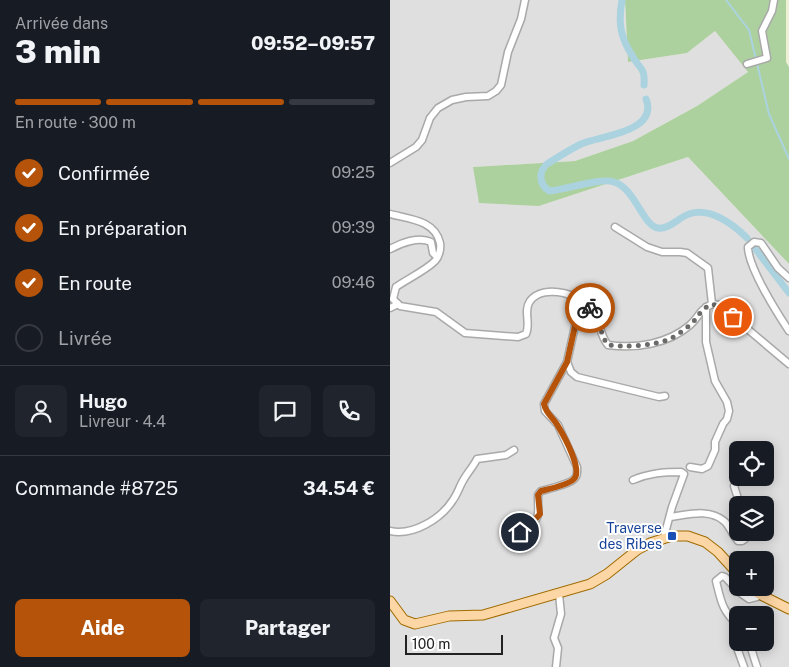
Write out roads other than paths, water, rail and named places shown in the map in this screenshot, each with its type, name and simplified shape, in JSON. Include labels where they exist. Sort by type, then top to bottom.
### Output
[{"type":"main road","points":[[390,601],[404,620],[415,624],[449,616],[483,615],[590,584],[607,574],[637,550],[664,537],[688,536],[704,542],[718,552],[729,564]]},
{"type":"main road","points":[[763,596],[789,609]]},
{"type":"street","points":[[390,163],[416,147],[422,140],[430,118],[438,108],[452,100],[488,96],[501,85],[508,52],[521,19],[525,0]]},
{"type":"street","points":[[747,64],[767,58],[762,31],[772,11],[774,0]]},
{"type":"street","points":[[390,214],[426,223],[432,228],[440,242],[440,250],[434,262],[396,287],[393,299],[400,306],[436,312],[465,334],[518,337],[526,334],[529,328],[526,310],[537,294],[546,291],[563,293],[583,302],[594,312],[603,339],[608,345],[615,346],[642,345],[666,341],[692,324],[702,309],[709,305],[718,306],[789,364]]},
{"type":"street","points":[[615,228],[647,247],[662,252],[687,254],[708,268],[709,305],[706,342],[715,381],[727,402],[729,411],[715,442],[715,450],[708,466],[702,468],[690,467]]},
{"type":"street","points":[[390,249],[399,244],[425,239],[431,242],[433,253],[437,257]]},
{"type":"street","points":[[789,278],[778,268],[761,243],[754,242],[748,247],[748,254],[758,277],[789,331]]},
{"type":"street","points":[[520,532],[540,514],[538,495],[541,491],[571,482],[577,474],[577,466],[562,433],[558,425],[545,411],[544,404],[567,362],[579,308],[583,302]]},
{"type":"street","points":[[390,308],[398,304]]},
{"type":"street","points":[[567,362],[571,372],[577,377],[659,397],[665,396]]},
{"type":"street","points":[[390,532],[399,534],[426,524],[453,501],[464,478],[472,470],[477,459],[506,455],[514,450]]},
{"type":"street","points":[[633,480],[645,474],[681,472],[684,474],[664,537]]},
{"type":"street","points":[[670,517],[698,512],[723,519],[729,528]]},
{"type":"street","points":[[729,581],[722,576],[716,581],[723,608],[729,617]]},
{"type":"street","points":[[556,667],[558,648],[554,638],[561,614],[559,594]]},
{"type":"street","points":[[745,596],[749,599],[758,596]]},
{"type":"street","points":[[738,651],[744,667]]},
{"type":"street","points":[[752,651],[757,667]]},
{"type":"waterway","points":[[622,0],[621,30],[625,43],[643,72],[644,85]]},
{"type":"waterway","points":[[726,0],[749,30],[769,114],[789,159]]},
{"type":"waterway","points":[[646,99],[648,110],[644,119],[636,126],[581,144],[547,164],[541,174],[543,185],[549,191],[592,182],[614,182],[628,191],[653,226],[662,228],[689,214],[705,213],[728,222],[747,238]]},
{"type":"waterway","points":[[754,247],[789,293]]},
{"type":"place","name":"Traverse des Ribes","points":[[672,536]]}]
